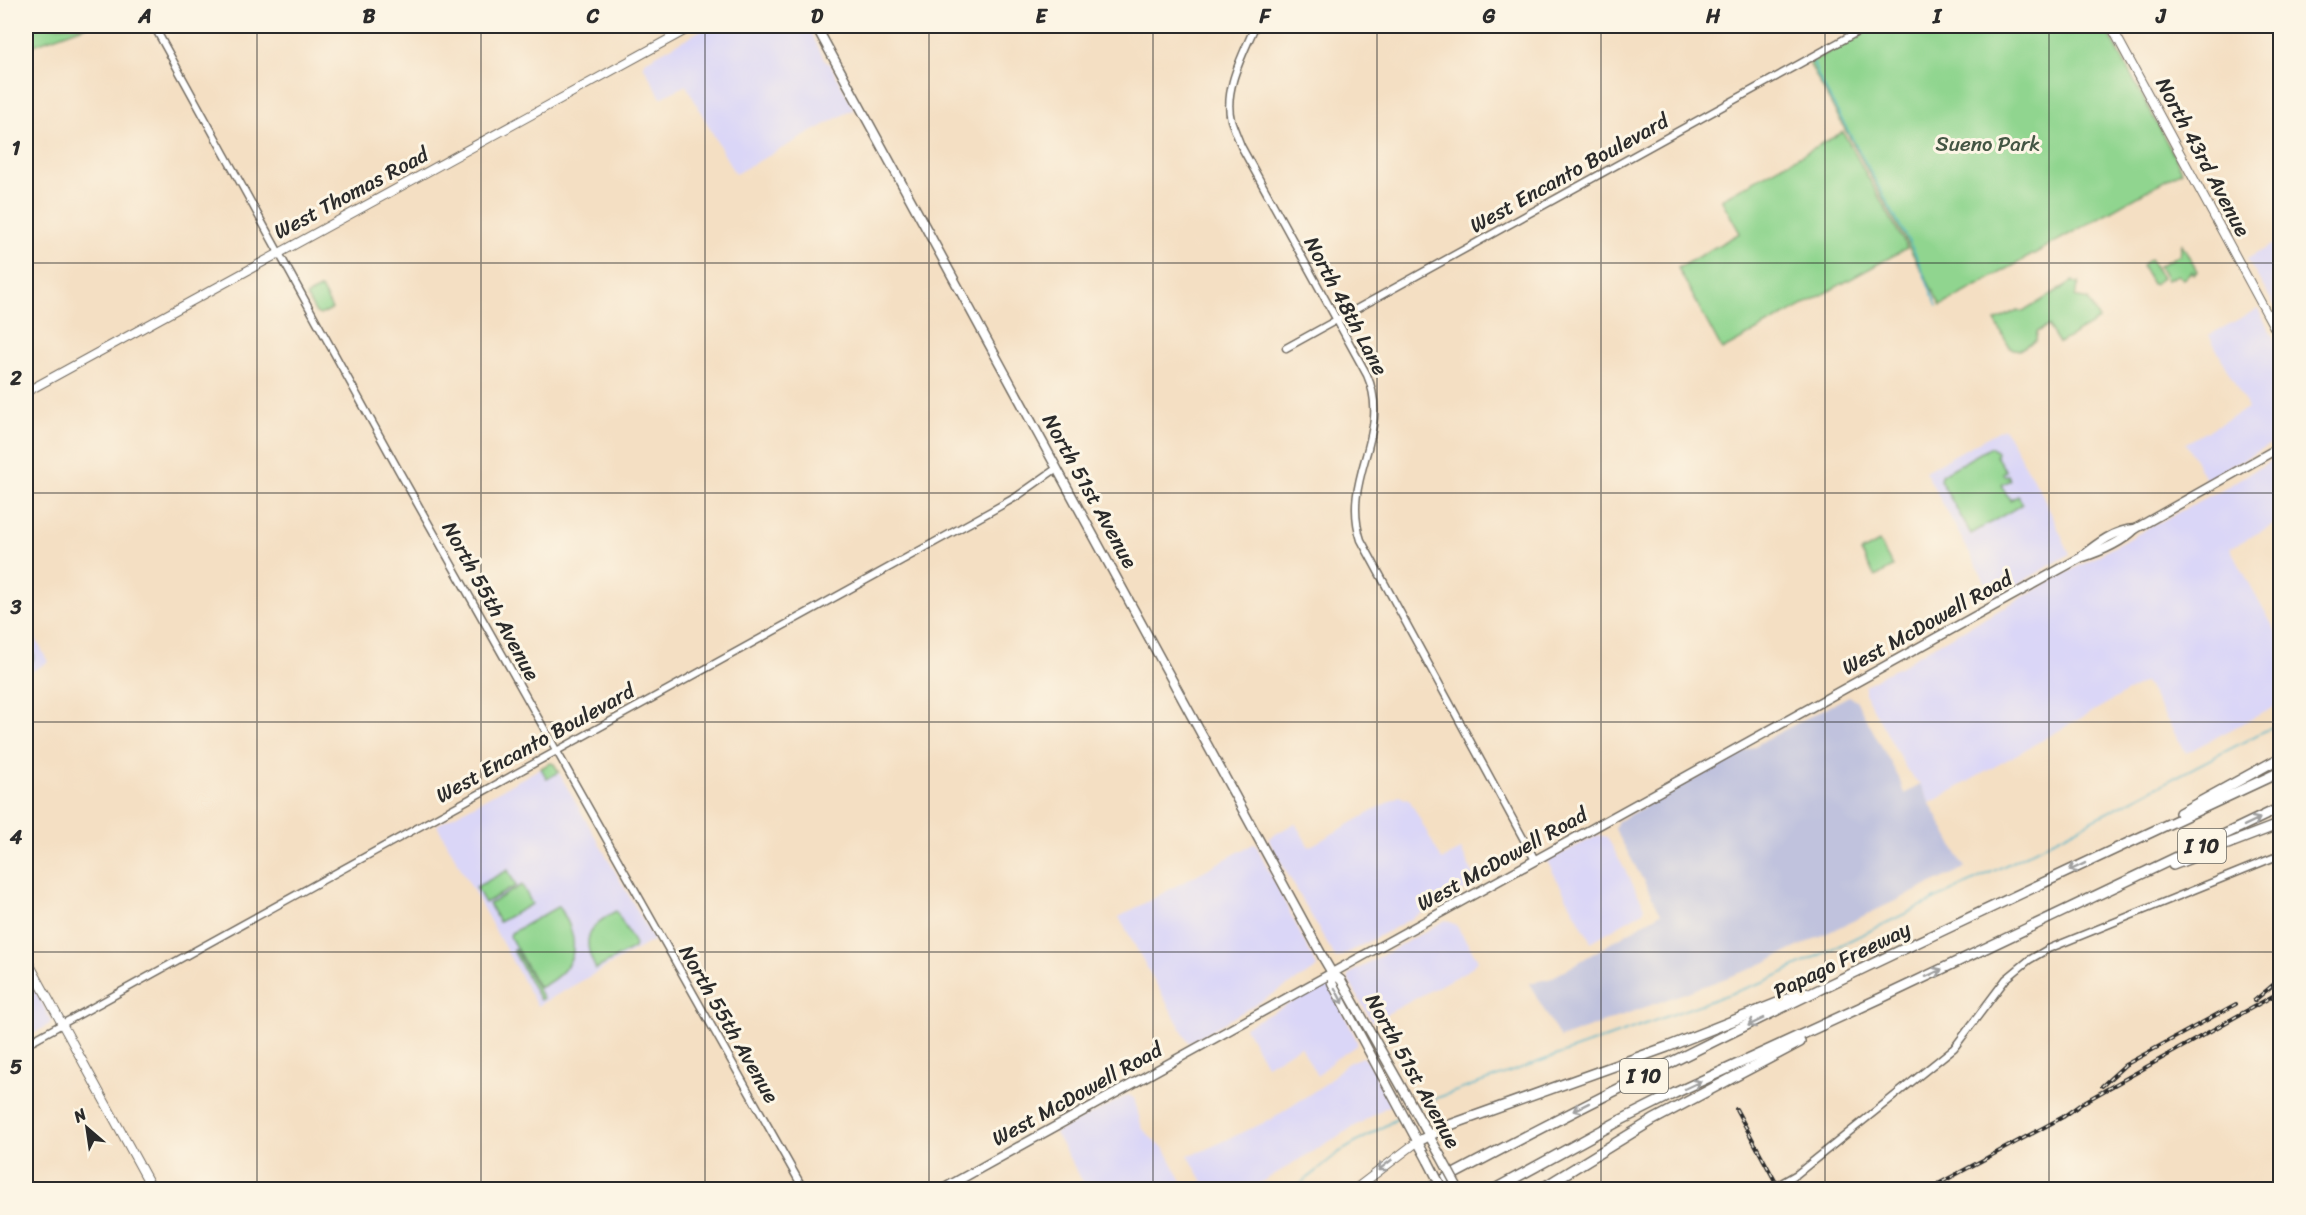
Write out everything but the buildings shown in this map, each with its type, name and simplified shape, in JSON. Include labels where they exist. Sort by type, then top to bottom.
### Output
[{"type":"highway","points":[[2130,842],[2280,758]]},
{"type":"highway","name":"Papago Freeway","points":[[1424,1190],[1578,1108],[1866,968],[2280,772]]},
{"type":"highway","name":"I 10","points":[[1493,1190],[1621,1120],[2280,808]]},
{"type":"highway","points":[[2123,884],[2280,824]]},
{"type":"highway","points":[[1417,1142],[1429,1135],[1698,1035],[1866,968]]},
{"type":"highway","points":[[1539,1190],[1653,1120],[1881,998]]},
{"type":"main road","name":"West Thomas Road","points":[[26,392],[693,26]]},
{"type":"main road","name":"North 51st Avenue","points":[[816,26],[1332,973],[1341,980],[1459,1190]]},
{"type":"main road","name":"North 43rd Avenue","points":[[2111,26],[2280,338]]},
{"type":"main road","name":"West McDowell Road","points":[[941,1190],[2080,558],[2095,545],[2123,530],[2135,528],[2280,447]]},
{"type":"main road","points":[[26,958],[153,1190]]},
{"type":"main road","name":"North 51st Avenue","points":[[1332,973],[1332,983],[1443,1190]]},
{"type":"main road","points":[[1365,1044],[1374,1046],[1389,1073],[1404,1091]]},
{"type":"main road","points":[[1354,1190],[1417,1142]]},
{"type":"street","name":"North 55th Avenue","points":[[154,26],[556,751],[804,1190]]},
{"type":"street","name":"North 48th Lane","points":[[1255,26],[1234,79],[1230,100],[1230,118],[1241,146],[1367,375],[1374,396],[1376,408],[1374,425],[1355,503],[1355,520],[1361,540],[1536,860]]},
{"type":"street","name":"West Encanto Boulevard","points":[[1286,348],[1868,26]]},
{"type":"street","name":"West Encanto Boulevard","points":[[26,1044],[1014,498],[1057,468]]},
{"type":"street","points":[[1769,1190],[1797,1174],[1954,1048],[2002,984],[2029,960],[2048,949],[2280,855]]},
{"type":"shaded area","points":[[709,26],[807,26],[854,109],[735,174],[686,85],[661,98],[643,65],[645,61]]},
{"type":"shaded area","points":[[2280,240],[2280,315],[2247,259]]},
{"type":"shaded area","points":[[2258,309],[2280,350],[2280,439],[2206,480],[2186,443],[2248,408],[2209,335]]},
{"type":"shaded area","points":[[2004,428],[2042,494],[2070,554],[1994,598],[1925,471]]},
{"type":"shaded area","points":[[2280,455],[2280,521],[2230,548],[2280,639],[2280,704],[2186,753],[2145,682],[1930,803],[1920,785],[1907,770],[1865,694],[1865,686],[2130,538],[2230,485]]},
{"type":"shaded area","points":[[26,620],[48,662],[26,675]]},
{"type":"shaded area","points":[[1849,696],[1856,700],[1899,778],[1904,794],[1920,785],[1965,868],[1751,969],[1560,1038],[1529,983],[1549,979],[1661,913],[1615,829],[1618,821]]},
{"type":"shaded area","points":[[550,763],[554,764],[654,940],[537,1006],[437,825]]},
{"type":"shaded area","points":[[1399,796],[1410,801],[1442,860],[1461,850],[1478,883],[1336,959],[1269,838],[1295,823],[1309,847]]},
{"type":"shaded area","points":[[1599,835],[1607,837],[1645,907],[1642,912],[1591,942],[1547,861]]},
{"type":"shaded area","points":[[1255,843],[1317,967],[1189,1043],[1119,917]]},
{"type":"shaded area","points":[[1446,920],[1456,925],[1478,960],[1470,969],[1372,1022],[1349,981],[1349,974]]},
{"type":"shaded area","points":[[26,972],[51,1020],[50,1024],[26,1038]]},
{"type":"shaded area","points":[[1326,984],[1329,985],[1337,1000],[1357,1045],[1334,1060],[1317,1076],[1301,1046],[1266,1065],[1245,1027]]},
{"type":"shaded area","points":[[1362,1057],[1369,1062],[1390,1105],[1250,1189],[1207,1189],[1188,1155],[1202,1151],[1272,1119],[1325,1084],[1346,1064]]},
{"type":"shaded area","points":[[1128,1095],[1134,1098],[1142,1128],[1165,1149],[1186,1189],[1087,1189],[1055,1133]]},
{"type":"green space","points":[[26,26],[86,26],[26,48]]},
{"type":"green space","name":"Sueno Park","points":[[1876,26],[2105,26],[2182,171],[1941,306],[1809,63]]},
{"type":"green space","points":[[1843,132],[1907,248],[1722,350],[1678,268],[1740,233],[1721,199]]},
{"type":"green space","points":[[2182,244],[2197,271],[2193,274],[2192,271],[2183,279],[2177,275],[2167,280],[2159,266],[2180,254]]},
{"type":"green space","points":[[2150,259],[2162,278],[2154,284],[2142,265]]},
{"type":"green space","points":[[2073,281],[2079,283],[2075,297],[2088,300],[2099,320],[2059,343],[2048,326],[2037,332],[2036,340],[2019,350],[2010,348],[1995,321],[2018,310],[2023,312]]},
{"type":"green space","points":[[321,288],[332,309],[320,315],[316,313],[306,296]]},
{"type":"green space","points":[[1991,447],[1997,452],[1996,456],[2006,471],[2003,473],[2004,476],[2008,475],[2010,480],[2001,485],[2010,500],[2018,496],[2023,504],[1971,534],[1940,480],[1941,475]]},
{"type":"green space","points":[[1879,542],[1893,567],[1875,577],[1861,552]]},
{"type":"green space","points":[[26,636],[34,656],[26,666]]},
{"type":"green space","points":[[550,763],[554,764],[559,772],[547,779],[541,768]]},
{"type":"green space","points":[[508,870],[516,886],[485,903],[476,887]]},
{"type":"green space","points":[[522,885],[532,904],[499,922],[489,904]]},
{"type":"green space","points":[[559,906],[571,931],[573,953],[562,972],[539,988],[510,937],[511,933]]},
{"type":"green space","points":[[616,911],[635,944],[634,948],[596,969],[588,949],[589,934],[599,922]]},
{"type":"green space","points":[[515,949],[543,998],[540,1000],[513,950]]},
{"type":"waterway","points":[[1813,62],[1818,76],[1914,251],[1937,306]]},
{"type":"waterway","points":[[1417,1108],[1437,1098],[1766,981],[2006,865],[2280,723]]},
{"type":"waterway","points":[[1293,1190],[1338,1153],[1400,1117]]},
{"type":"railway","points":[[2254,1001],[2280,979]]},
{"type":"railway","points":[[1927,1190],[2063,1117],[2084,1102],[2280,992]]},
{"type":"railway","points":[[2102,1086],[2125,1065],[2236,1004]]},
{"type":"railway","points":[[1736,1109],[1780,1190]]}]
